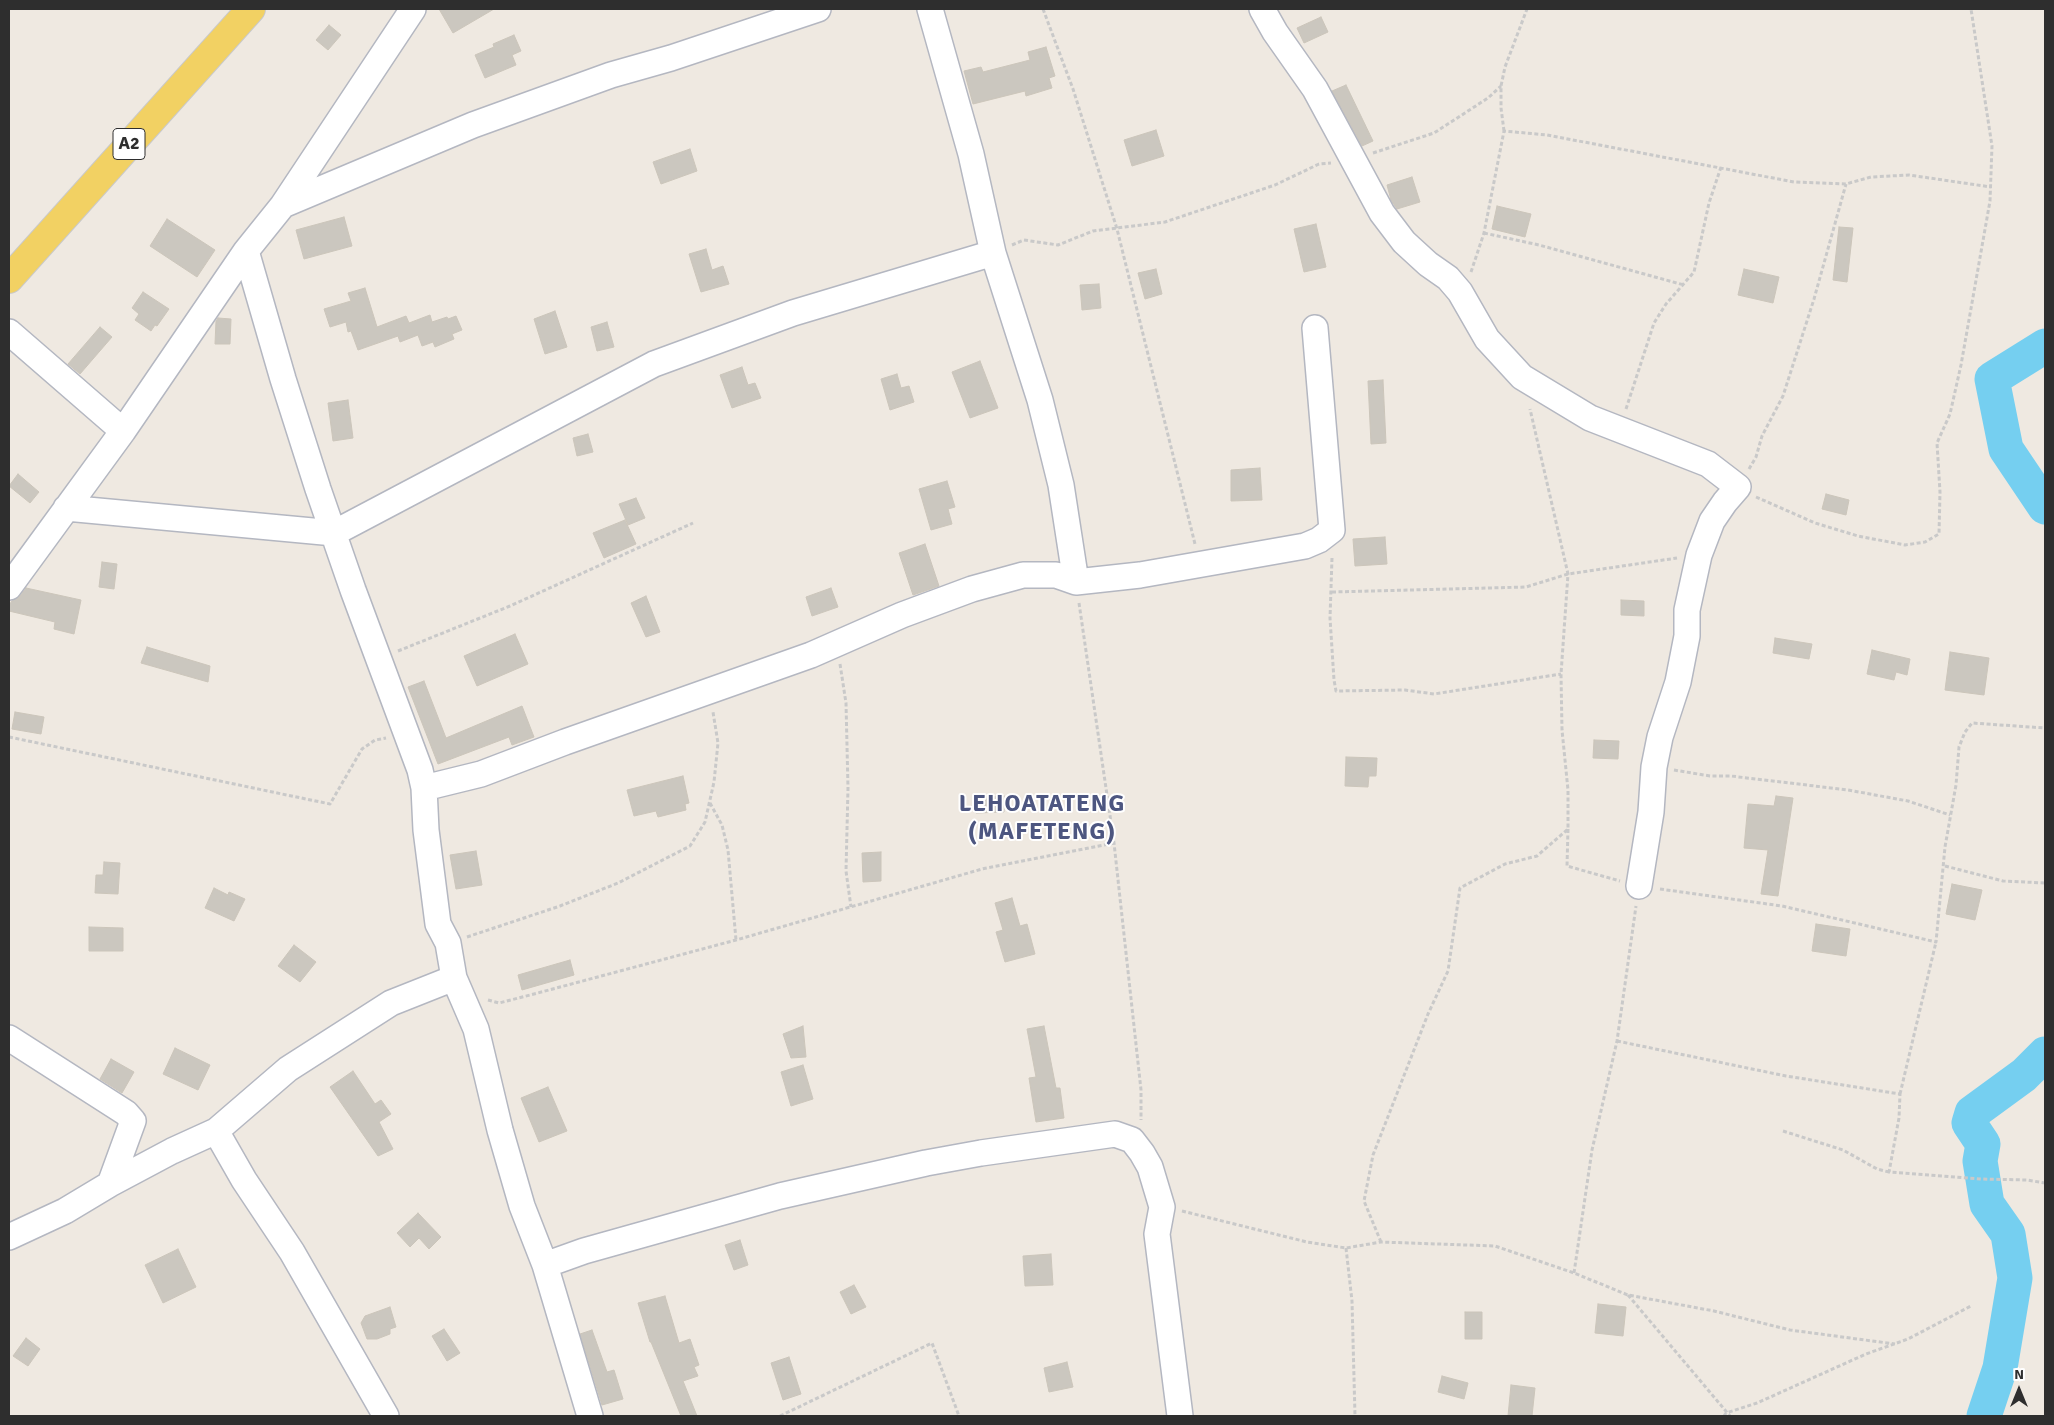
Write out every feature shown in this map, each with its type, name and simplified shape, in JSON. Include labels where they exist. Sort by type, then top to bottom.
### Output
[{"type":"main road","name":"A2","points":[[9,280],[251,9]]},
{"type":"street","points":[[9,588],[123,431],[246,251],[283,205],[413,9]]},
{"type":"street","points":[[283,205],[501,115],[611,75],[690,52],[818,9]]},
{"type":"street","points":[[930,9],[971,154],[993,253],[1040,400],[1061,485],[1076,582]]},
{"type":"street","points":[[1262,9],[1315,89],[1382,213],[1404,242],[1428,264],[1448,278],[1460,292],[1487,340],[1522,377],[1590,418],[1708,464],[1738,487],[1724,502],[1712,521],[1700,555],[1687,610],[1687,636],[1678,682],[1660,737],[1654,767],[1651,812],[1639,886]]},
{"type":"street","points":[[246,251],[283,379],[353,590],[407,740],[420,770],[424,788],[426,830],[438,924],[448,944],[457,987],[476,1029],[500,1130],[522,1206],[545,1265],[590,1416]]},
{"type":"street","points":[[66,508],[334,532],[654,364],[792,313],[993,253]]},
{"type":"street","points":[[424,788],[481,774],[565,742],[811,655],[902,615],[972,589],[1023,575],[1056,575],[1076,582],[1140,575],[1305,546],[1318,540],[1332,530],[1315,328]]},
{"type":"street","points":[[9,332],[123,431]]},
{"type":"street","points":[[9,1237],[65,1211],[110,1184],[172,1151],[216,1131],[288,1069],[391,1003],[457,987]]},
{"type":"street","points":[[9,1038],[126,1113],[133,1121],[110,1184]]},
{"type":"street","points":[[216,1131],[244,1180],[292,1252],[386,1416]]},
{"type":"street","points":[[545,1265],[584,1250],[780,1196],[926,1163],[1089,1136],[1115,1134],[1132,1140],[1142,1153],[1150,1167],[1162,1207],[1157,1234],[1180,1416]]},
{"type":"path","points":[[1043,9],[1073,88],[1117,229],[1200,563]]},
{"type":"path","points":[[1460,292],[1470,275],[1484,233],[1504,131],[1501,86],[1505,67],[1527,9]]},
{"type":"path","points":[[1846,184],[1814,299],[1783,396],[1762,436],[1756,457],[1738,487],[1815,523],[1858,536],[1905,545],[1925,542],[1938,534],[1940,492],[1937,443],[1950,414],[1961,365],[1990,201],[1992,146],[1971,9]]},
{"type":"path","points":[[993,253],[1024,240],[1058,245],[1093,231],[1165,222],[1276,185],[1319,164],[1353,161],[1394,145],[1434,133],[1488,98],[1501,86]]},
{"type":"path","points":[[1504,131],[1547,135],[1721,167],[1754,176],[1794,182],[1846,184],[1871,177],[1909,175],[1991,187]]},
{"type":"path","points":[[1619,428],[1644,358],[1654,323],[1666,304],[1694,272],[1709,202],[1721,167]]},
{"type":"path","points":[[1484,233],[1539,245],[1684,284]]},
{"type":"path","points":[[1522,377],[1542,453],[1568,574],[1561,674],[1562,730],[1568,790],[1567,866],[1639,886],[1782,906],[1936,942]]},
{"type":"path","points":[[379,659],[510,606],[693,523]]},
{"type":"path","points":[[1332,530],[1332,653],[1336,691],[1405,690],[1434,694],[1561,674]]},
{"type":"path","points":[[1332,592],[1526,587],[1568,574],[1700,555]]},
{"type":"path","points":[[1076,582],[1114,842],[1141,1090],[1141,1128],[1132,1140]]},
{"type":"path","points":[[837,644],[846,703],[848,788],[846,871],[851,906]]},
{"type":"path","points":[[448,944],[560,906],[618,883],[690,846],[705,822],[714,782],[718,743],[710,690]]},
{"type":"path","points":[[1889,1172],[1899,1118],[1900,1094],[1936,942],[1945,866],[1945,847],[1956,785],[1959,747],[1965,732],[1972,723],[2045,728]]},
{"type":"path","points":[[9,737],[330,804],[362,749],[375,740],[390,737],[407,740]]},
{"type":"path","points":[[1654,767],[1710,776],[1731,776],[1848,790],[1908,801],[1950,815]]},
{"type":"path","points":[[710,802],[722,825],[728,850],[736,940]]},
{"type":"path","points":[[1381,1242],[1364,1201],[1373,1155],[1428,1014],[1448,971],[1460,888],[1505,864],[1537,856],[1568,830]]},
{"type":"path","points":[[457,987],[470,995],[498,1003],[736,940],[982,869],[1114,842]]},
{"type":"path","points":[[1945,866],[2003,881],[2045,883]]},
{"type":"path","points":[[1574,1273],[1592,1150],[1616,1041],[1639,886]]},
{"type":"path","points":[[1616,1041],[1786,1076],[1900,1094]]},
{"type":"path","points":[[1783,1131],[1843,1150],[1877,1169],[1889,1172],[1981,1179],[2027,1180],[2045,1183]]},
{"type":"path","points":[[1162,1207],[1307,1242],[1346,1248],[1381,1242],[1496,1246],[1574,1273],[1628,1295],[1714,1311],[1790,1330],[1895,1344]]},
{"type":"path","points":[[1346,1248],[1352,1300],[1355,1416]]},
{"type":"path","points":[[1628,1295],[1725,1415],[1730,1416]]},
{"type":"path","points":[[1725,1415],[1757,1403],[1866,1354],[1908,1339],[1971,1306]]},
{"type":"path","points":[[780,1416],[932,1343],[959,1416]]},
{"type":"building","points":[[439,9],[494,9],[453,33]]},
{"type":"building","points":[[1321,17],[1328,32],[1304,43],[1297,28]]},
{"type":"building","points":[[329,25],[341,35],[328,50],[316,40]]},
{"type":"building","points":[[514,35],[521,51],[512,55],[516,65],[485,78],[475,55],[494,47],[493,44]]},
{"type":"building","points":[[1046,47],[1055,76],[1049,78],[1052,88],[1026,96],[1025,91],[973,104],[964,71],[981,67],[983,72],[1030,60],[1028,52]]},
{"type":"building","points":[[1346,85],[1373,141],[1362,146],[1332,91]]},
{"type":"building","points":[[1156,130],[1164,156],[1132,166],[1124,140]]},
{"type":"building","points":[[690,149],[697,171],[661,184],[653,162]]},
{"type":"building","points":[[1412,177],[1420,202],[1397,209],[1391,200],[1387,185]]},
{"type":"building","points":[[1497,206],[1531,214],[1525,237],[1492,229]]},
{"type":"building","points":[[344,217],[352,246],[304,259],[296,230]]},
{"type":"building","points":[[167,219],[215,250],[197,277],[150,246]]},
{"type":"building","points":[[1316,224],[1326,267],[1304,272],[1294,229]]},
{"type":"building","points":[[1839,227],[1853,228],[1847,282],[1833,280]]},
{"type":"building","points":[[706,249],[712,270],[723,266],[729,284],[701,292],[689,254]]},
{"type":"building","points":[[1156,269],[1162,294],[1145,299],[1138,273]]},
{"type":"building","points":[[1744,269],[1779,277],[1773,303],[1738,295]]},
{"type":"building","points":[[1099,284],[1101,308],[1082,310],[1080,285]]},
{"type":"building","points":[[365,288],[377,327],[406,316],[409,323],[430,315],[432,322],[456,316],[462,330],[452,334],[454,339],[435,347],[433,342],[422,346],[418,335],[400,342],[398,336],[358,350],[351,331],[348,332],[346,322],[330,327],[324,309],[351,301],[348,293]]},
{"type":"building","points":[[143,292],[169,309],[151,331],[135,320],[139,314],[132,308]]},
{"type":"building","points":[[555,311],[567,347],[545,354],[534,319]]},
{"type":"building","points":[[218,318],[231,319],[230,344],[215,344],[216,321]]},
{"type":"building","points":[[607,322],[614,347],[597,351],[591,327]]},
{"type":"building","points":[[100,327],[112,337],[80,374],[68,364]]},
{"type":"building","points":[[980,361],[998,408],[970,418],[952,372]]},
{"type":"building","points":[[742,367],[748,385],[755,383],[761,398],[732,408],[720,375]]},
{"type":"building","points":[[897,374],[901,388],[909,386],[914,402],[890,410],[881,379]]},
{"type":"building","points":[[1383,380],[1386,443],[1371,444],[1368,381]]},
{"type":"building","points":[[348,400],[353,438],[333,441],[328,403]]},
{"type":"building","points":[[588,434],[593,452],[577,456],[573,438]]},
{"type":"building","points":[[1260,468],[1262,500],[1231,501],[1231,470]]},
{"type":"building","points":[[18,474],[39,492],[30,503],[9,486]]},
{"type":"building","points":[[947,481],[955,507],[948,509],[952,524],[931,530],[919,489]]},
{"type":"building","points":[[1826,494],[1849,500],[1846,515],[1822,509]]},
{"type":"building","points":[[636,498],[645,518],[628,525],[619,504]]},
{"type":"building","points":[[625,520],[636,544],[604,558],[593,533]]},
{"type":"building","points":[[1385,537],[1387,564],[1355,566],[1353,539]]},
{"type":"building","points":[[925,544],[939,586],[913,595],[899,553]]},
{"type":"building","points":[[102,562],[117,564],[114,589],[99,587]]},
{"type":"building","points":[[26,588],[81,600],[74,634],[54,629],[55,622],[9,611],[9,605]]},
{"type":"building","points":[[831,588],[838,607],[812,616],[806,597]]},
{"type":"building","points":[[646,596],[660,632],[646,637],[631,603]]},
{"type":"building","points":[[1621,600],[1644,601],[1644,616],[1621,615]]},
{"type":"building","points":[[515,634],[528,664],[477,686],[464,656]]},
{"type":"building","points":[[1775,638],[1812,644],[1809,659],[1773,653]]},
{"type":"building","points":[[147,647],[210,666],[208,682],[141,663]]},
{"type":"building","points":[[1872,650],[1910,659],[1907,675],[1896,672],[1894,680],[1867,674]]},
{"type":"building","points":[[1950,652],[1989,658],[1984,695],[1945,690]]},
{"type":"building","points":[[424,681],[446,738],[522,706],[534,737],[512,745],[509,737],[438,764],[408,687]]},
{"type":"building","points":[[15,712],[44,717],[41,734],[12,729]]},
{"type":"building","points":[[1594,740],[1619,741],[1618,759],[1593,758]]},
{"type":"building","points":[[1346,757],[1377,758],[1376,776],[1369,776],[1368,787],[1345,786]]},
{"type":"building","points":[[683,776],[689,803],[685,804],[686,810],[658,817],[656,811],[634,816],[627,790]]},
{"type":"building","points":[[1004,796],[1004,812],[976,813],[975,797]]},
{"type":"building","points":[[1776,796],[1793,798],[1778,896],[1761,894],[1768,850],[1744,848],[1748,804],[1774,806]]},
{"type":"building","points":[[476,851],[482,885],[456,889],[450,855]]},
{"type":"building","points":[[881,852],[881,881],[863,882],[862,853]]},
{"type":"building","points":[[104,862],[120,863],[118,894],[95,893],[96,875],[103,875]]},
{"type":"building","points":[[1952,884],[1982,890],[1975,920],[1946,914]]},
{"type":"building","points":[[214,888],[228,895],[229,892],[245,899],[234,921],[205,908]]},
{"type":"building","points":[[1012,898],[1020,926],[1027,924],[1035,954],[1005,962],[996,932],[1003,930],[995,903]]},
{"type":"building","points":[[1816,924],[1850,929],[1846,956],[1812,951]]},
{"type":"building","points":[[89,927],[123,928],[123,951],[89,951]]},
{"type":"building","points":[[294,945],[316,962],[300,982],[278,966]]},
{"type":"building","points":[[570,960],[574,975],[522,990],[518,975]]},
{"type":"building","points":[[803,1026],[806,1057],[791,1058],[783,1034]]},
{"type":"building","points":[[1044,1026],[1056,1088],[1060,1088],[1064,1118],[1036,1122],[1029,1078],[1036,1077],[1027,1029]]},
{"type":"building","points":[[175,1048],[210,1065],[198,1090],[163,1074]]},
{"type":"building","points":[[111,1059],[134,1072],[122,1093],[100,1079]]},
{"type":"building","points":[[803,1065],[813,1099],[791,1106],[781,1072]]},
{"type":"building","points":[[353,1071],[375,1104],[381,1100],[391,1114],[379,1122],[393,1149],[378,1156],[330,1087]]},
{"type":"building","points":[[548,1087],[567,1131],[539,1142],[521,1098]]},
{"type":"building","points":[[418,1213],[441,1237],[429,1249],[419,1238],[410,1247],[397,1233]]},
{"type":"building","points":[[740,1240],[748,1265],[734,1270],[725,1245]]},
{"type":"building","points":[[178,1249],[196,1287],[163,1303],[145,1265]]},
{"type":"building","points":[[1051,1254],[1053,1285],[1025,1286],[1023,1256]]},
{"type":"building","points":[[854,1285],[866,1307],[851,1314],[840,1292]]},
{"type":"building","points":[[665,1296],[679,1343],[690,1339],[699,1365],[694,1367],[698,1376],[683,1381],[697,1416],[681,1416],[650,1342],[638,1303]]},
{"type":"building","points":[[1598,1304],[1626,1307],[1623,1336],[1595,1333]]},
{"type":"building","points":[[390,1307],[396,1327],[390,1329],[390,1334],[377,1339],[367,1339],[361,1323],[365,1316]]},
{"type":"building","points":[[1465,1312],[1482,1312],[1482,1339],[1465,1339]]},
{"type":"building","points":[[444,1329],[460,1353],[447,1361],[432,1336]]},
{"type":"building","points":[[592,1330],[607,1372],[614,1370],[623,1399],[602,1405],[580,1334]]},
{"type":"building","points":[[26,1338],[40,1349],[28,1366],[13,1356]]},
{"type":"building","points":[[789,1357],[801,1394],[783,1400],[771,1363]]},
{"type":"building","points":[[1067,1362],[1073,1387],[1049,1392],[1044,1368]]},
{"type":"building","points":[[1442,1376],[1468,1383],[1464,1399],[1438,1392]]},
{"type":"building","points":[[1511,1385],[1535,1388],[1532,1416],[1508,1416]]},
{"type":"waterway","points":[[2045,346],[1992,379],[2006,449],[2045,507]]},
{"type":"waterway","points":[[1984,1416],[2000,1368],[2015,1278],[2008,1234],[1987,1204],[1980,1161],[1983,1144],[1969,1123],[1972,1113],[2024,1075],[2045,1054]]},
{"type":"district","name":"LEHOATATENG (MAFETENG)","points":[[1042,819]]}]
